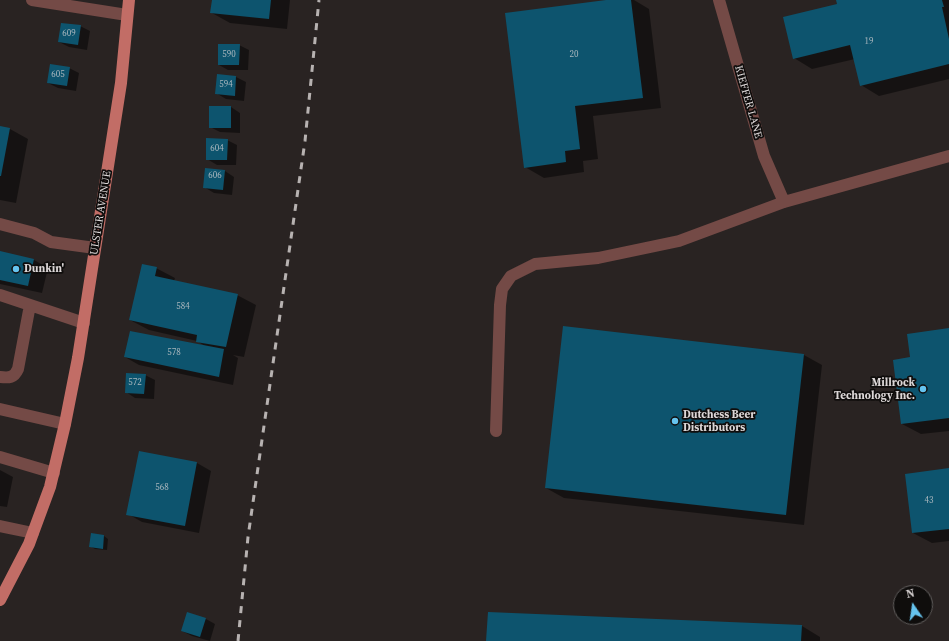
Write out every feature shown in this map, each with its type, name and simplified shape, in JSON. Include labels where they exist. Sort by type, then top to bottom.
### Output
[{"type":"main road","name":"ULSTER AVENUE","points":[[0,600],[30,544],[50,487],[65,424],[84,323],[121,83],[129,0]]},
{"type":"street","points":[[32,0],[127,15]]},
{"type":"street","name":"KIEFFER LANE","points":[[719,0],[764,156],[784,202]]},
{"type":"street","points":[[496,431],[500,305],[502,289],[511,276],[535,264],[598,258],[679,241],[784,202],[949,156]]},
{"type":"street","points":[[0,224],[34,233],[51,242],[95,248]]},
{"type":"street","points":[[0,295],[84,323]]},
{"type":"street","points":[[0,376],[10,378],[16,374],[30,305]]},
{"type":"street","points":[[0,409],[65,424]]},
{"type":"street","points":[[0,457],[54,473]]},
{"type":"street","points":[[0,526],[33,533]]},
{"type":"building","points":[[212,0],[271,0],[269,19],[210,13]]},
{"type":"building","points":[[606,0],[631,0],[643,98],[575,106],[580,149],[565,151],[566,162],[524,168],[505,13]]},
{"type":"building","points":[[836,0],[942,0],[944,7],[942,7],[949,39],[949,64],[860,86],[850,45],[793,59],[783,17],[837,4]]},
{"type":"building","points":[[61,23],[81,25],[78,45],[58,42]]},
{"type":"building","points":[[218,44],[240,44],[239,65],[218,65]]},
{"type":"building","points":[[50,64],[70,67],[67,86],[47,83]]},
{"type":"building","points":[[217,74],[236,76],[235,96],[215,94]]},
{"type":"building","points":[[209,106],[231,106],[231,128],[209,128]]},
{"type":"building","points":[[0,126],[10,128],[1,176],[0,176]]},
{"type":"building","points":[[206,138],[228,139],[227,160],[206,160]]},
{"type":"building","points":[[205,168],[225,170],[223,190],[203,188]]},
{"type":"building","name":"Dunkin'","points":[[0,251],[34,259],[28,286],[0,280]]},
{"type":"building","points":[[142,264],[157,267],[155,276],[238,294],[226,347],[196,342],[197,335],[129,320]]},
{"type":"building","name":"Dutchess Beer Distributors","points":[[563,326],[804,354],[786,515],[545,488]]},
{"type":"building","name":"Millrock Technology Inc.","points":[[949,328],[949,418],[901,424],[893,360],[910,357],[907,334]]},
{"type":"building","points":[[130,331],[224,349],[219,377],[124,357]]},
{"type":"building","points":[[126,373],[146,374],[144,394],[125,393]]},
{"type":"building","points":[[139,451],[197,462],[185,526],[126,515]]},
{"type":"building","points":[[949,468],[949,529],[912,533],[905,474]]},
{"type":"building","points":[[91,533],[104,535],[103,549],[89,547]]},
{"type":"building","points":[[187,612],[206,618],[200,637],[181,631]]},
{"type":"building","points":[[488,612],[802,625],[801,641],[486,641]]},
{"type":"railway","points":[[238,641],[248,537],[305,141],[319,0]]},
{"type":"place","name":"Dunkin'","points":[[16,269]]},
{"type":"place","name":"Millrock Technology Inc.","points":[[923,389]]},
{"type":"place","name":"Dutchess Beer Distributors","points":[[675,421]]}]
